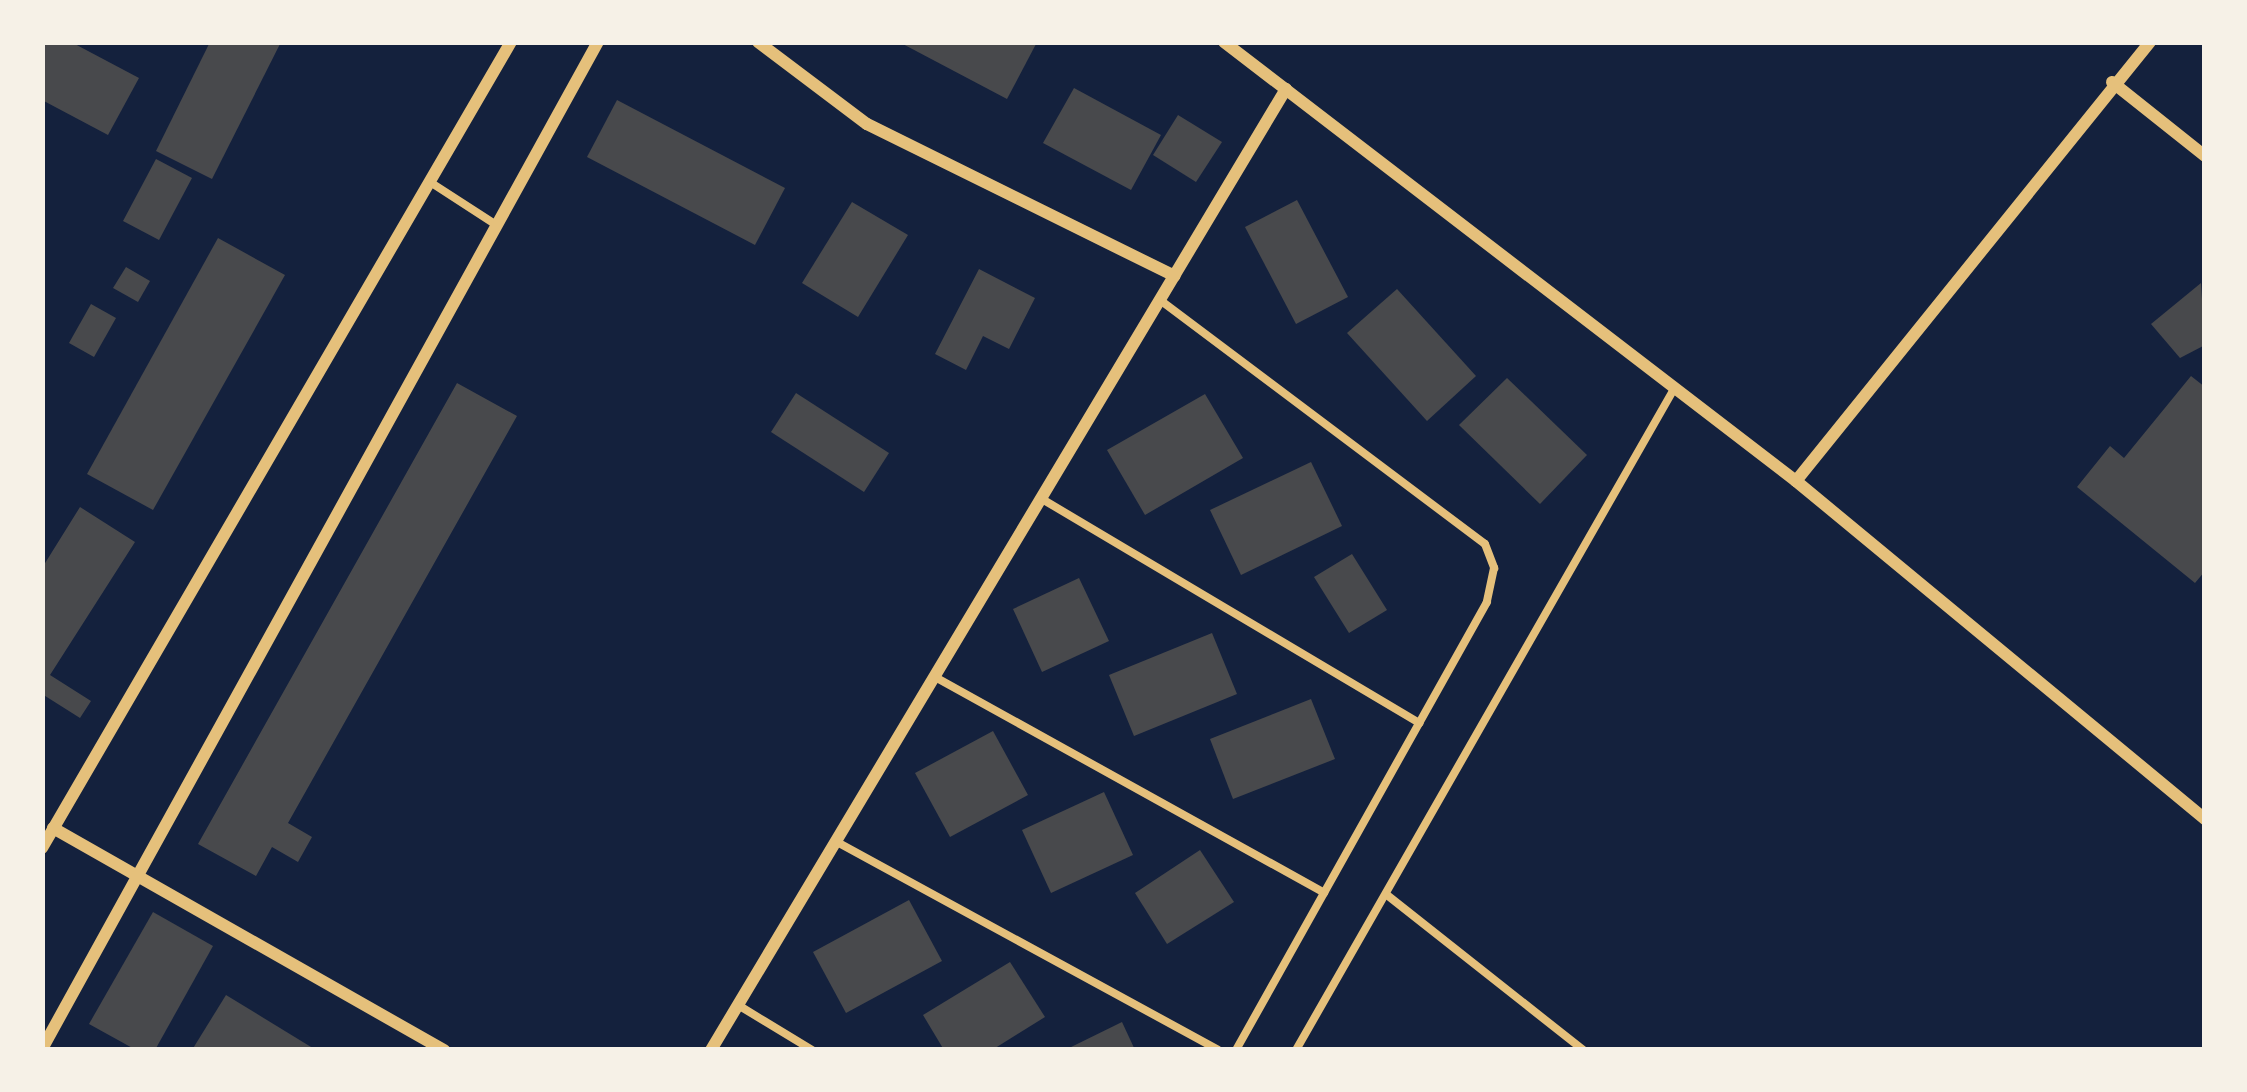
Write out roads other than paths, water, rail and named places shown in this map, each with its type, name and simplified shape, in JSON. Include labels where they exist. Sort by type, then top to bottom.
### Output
[{"type":"street","points":[[42,848],[512,42]]},
{"type":"street","points":[[42,1049],[598,42]]},
{"type":"street","points":[[758,42],[867,124],[1175,276]]},
{"type":"street","points":[[1224,42],[1796,481],[2205,819]]},
{"type":"street","points":[[1796,481],[2112,82],[2150,42]]},
{"type":"street","points":[[2112,82],[2205,156]]},
{"type":"street","points":[[711,1050],[1286,89]]},
{"type":"street","points":[[53,828],[444,1050]]},
{"type":"lane","points":[[430,182],[495,224]]},
{"type":"lane","points":[[1160,300],[1485,544],[1493,568],[1486,602],[1236,1050]]},
{"type":"lane","points":[[1296,1050],[1675,388]]},
{"type":"lane","points":[[1042,499],[1419,723]]},
{"type":"lane","points":[[935,677],[1324,893]]},
{"type":"lane","points":[[837,842],[1218,1050]]},
{"type":"lane","points":[[1388,895],[1583,1050]]},
{"type":"lane","points":[[738,1005],[812,1050]]}]
